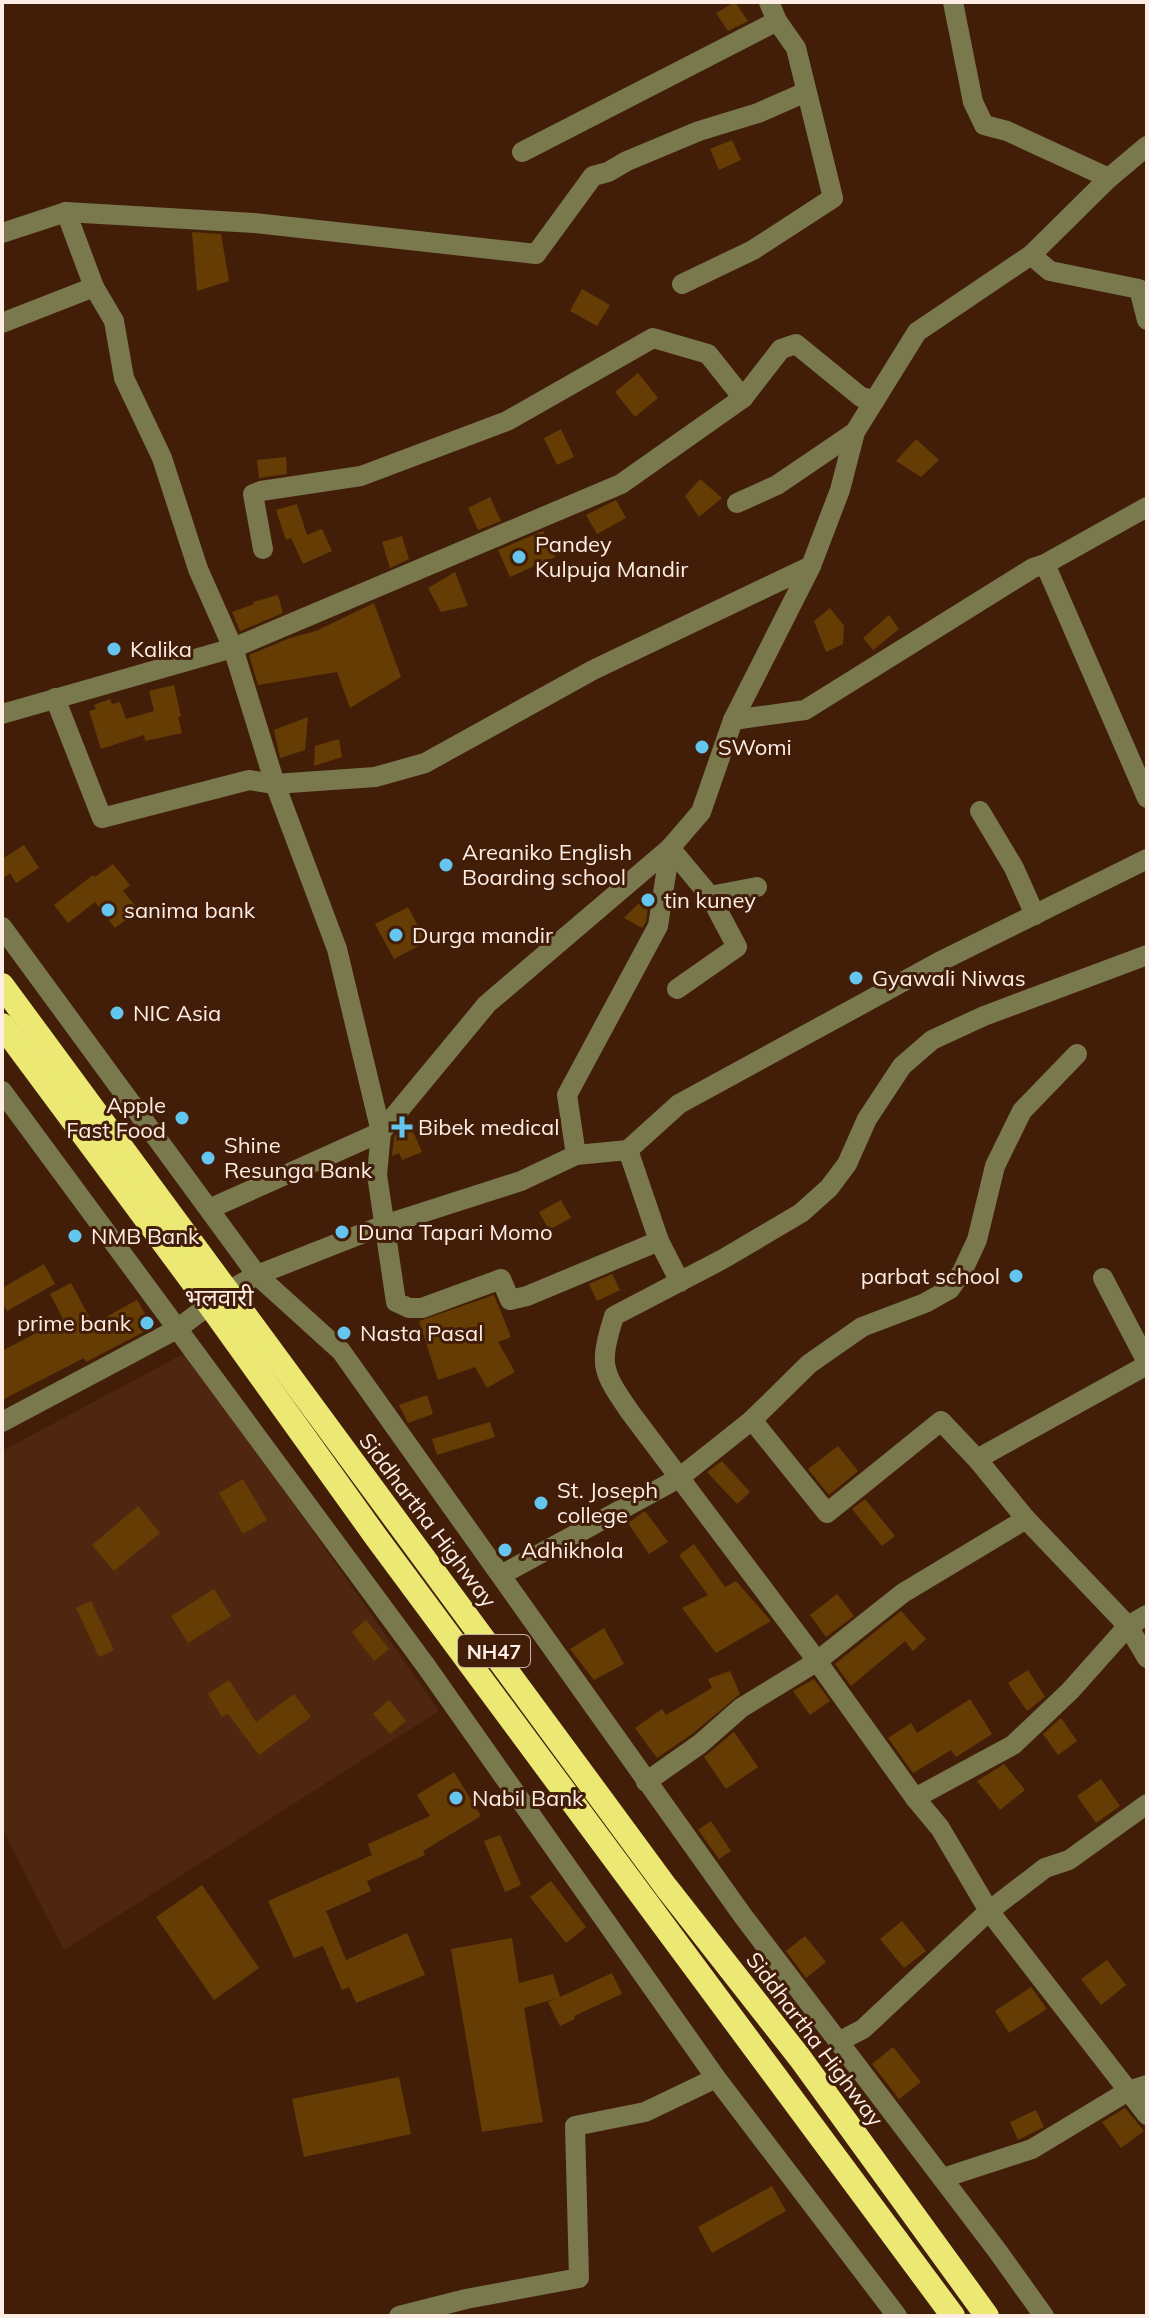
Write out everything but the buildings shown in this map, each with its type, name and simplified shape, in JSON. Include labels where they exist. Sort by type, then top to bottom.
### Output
[{"type":"highway","name":"Siddhartha Highway","points":[[2,985],[218,1298],[376,1537],[953,2316]]},
{"type":"highway","name":"Siddhartha Highway","points":[[2,1025],[218,1298],[666,1887],[800,2058],[987,2316]]},
{"type":"street","points":[[953,2],[973,102],[984,125],[1007,131],[1109,178]]},
{"type":"street","points":[[522,152],[773,11],[796,48],[833,198],[753,250],[682,284]]},
{"type":"street","points":[[2,233],[66,212],[254,223],[536,254],[593,176],[699,131],[758,113],[806,92]]},
{"type":"street","points":[[209,1209],[381,1132],[487,1004],[670,848],[701,812],[733,720],[811,566],[840,490],[855,432],[917,332],[1031,255],[1109,178],[1147,146]]},
{"type":"street","points":[[66,212],[94,287],[114,321],[124,378],[162,458],[198,569],[233,648],[275,784],[337,949],[381,1132],[377,1175],[396,1302],[409,1308],[422,1308],[501,1279],[510,1300],[527,1296],[659,1241]]},
{"type":"street","points":[[1031,255],[1050,271],[1143,283],[1147,320]]},
{"type":"street","points":[[2,323],[94,287]]},
{"type":"street","points":[[263,549],[253,494],[361,476],[507,421],[653,338],[708,354],[743,398]]},
{"type":"street","points":[[2,714],[233,648],[621,484],[743,398],[781,349],[796,344],[861,397],[875,400]]},
{"type":"street","points":[[737,503],[777,485],[855,432]]},
{"type":"street","points":[[733,720],[805,710],[1033,568],[1147,507]]},
{"type":"street","points":[[1045,564],[1147,798]]},
{"type":"street","points":[[55,698],[102,818],[249,780],[275,784],[375,777],[425,763],[593,670],[811,566]]},
{"type":"street","points":[[980,811],[1014,868],[1035,915]]},
{"type":"street","points":[[670,848],[710,896],[737,947],[677,989]]},
{"type":"street","points":[[576,1155],[567,1095],[658,926],[670,848]]},
{"type":"street","points":[[2,1422],[177,1329],[218,1298],[257,1275],[384,1225],[521,1181],[576,1155],[628,1150],[679,1104],[939,962],[1147,859]]},
{"type":"street","points":[[710,896],[757,887]]},
{"type":"street","points":[[2,927],[257,1275],[341,1351],[646,1782],[1044,2316]]},
{"type":"street","points":[[1147,955],[996,1011],[932,1040],[902,1066],[867,1119],[847,1164],[829,1188],[801,1213],[614,1316],[604,1349],[607,1379],[940,1828],[989,1911],[1137,2088],[1147,2115]]},
{"type":"street","points":[[501,1575],[679,1478],[752,1420],[809,1364],[862,1327],[925,1303],[950,1289],[977,1240],[995,1166],[1022,1111],[1077,1054]]},
{"type":"street","points":[[2,1091],[9,1116],[177,1329],[426,1666],[716,2078],[897,2316]]},
{"type":"street","points":[[628,1150],[659,1241],[680,1282]]},
{"type":"street","points":[[977,1459],[1147,1363],[1103,1278]]},
{"type":"street","points":[[752,1420],[827,1513],[941,1421],[1026,1519],[1128,1626],[1147,1658]]},
{"type":"street","points":[[646,1782],[700,1744],[741,1708],[816,1662],[903,1593],[1026,1519]]},
{"type":"street","points":[[915,1798],[1013,1745],[1070,1691],[1128,1626],[1147,1615]]},
{"type":"street","points":[[838,2042],[863,2029],[989,1911],[1045,1868],[1069,1860],[1147,1804]]},
{"type":"street","points":[[399,2316],[466,2299],[579,2278],[575,2126],[645,2112],[716,2078]]},
{"type":"street","points":[[943,2178],[1032,2149],[1137,2088]]},
{"type":"shaded area","points":[[187,1352],[439,1711],[64,1950],[2,1828],[2,1451]]},
{"type":"place","name":"Pandey Kulpuja Mandir","points":[[519,557]]},
{"type":"place","name":"Kalika","points":[[114,649]]},
{"type":"place","name":"SWomi","points":[[702,747]]},
{"type":"place","name":"Areaniko English Boarding school","points":[[446,865]]},
{"type":"place","name":"tin kuney","points":[[648,900]]},
{"type":"place","name":"sanima bank","points":[[108,910]]},
{"type":"place","name":"Durga mandir","points":[[396,935]]},
{"type":"place","name":"Gyawali Niwas","points":[[856,978]]},
{"type":"place","name":"NIC Asia","points":[[117,1013]]},
{"type":"place","name":"Apple Fast Food","points":[[182,1118]]},
{"type":"place","name":"Bibek medical","points":[[402,1127]]},
{"type":"place","name":"Shine Resunga Bank","points":[[208,1158]]},
{"type":"place","name":"Duna Tapari Momo","points":[[342,1232]]},
{"type":"place","name":"NMB Bank","points":[[75,1236]]},
{"type":"place","name":"parbat school","points":[[1016,1276]]},
{"type":"place","name":"prime bank","points":[[147,1323]]},
{"type":"place","name":"Nasta Pasal","points":[[344,1333]]},
{"type":"place","name":"St. Joseph college","points":[[541,1503]]},
{"type":"place","name":"Adhikhola","points":[[505,1550]]},
{"type":"place","name":"Nabil Bank","points":[[456,1798]]},
{"type":"district","name":"भलवारी","points":[[219,1297]]}]
